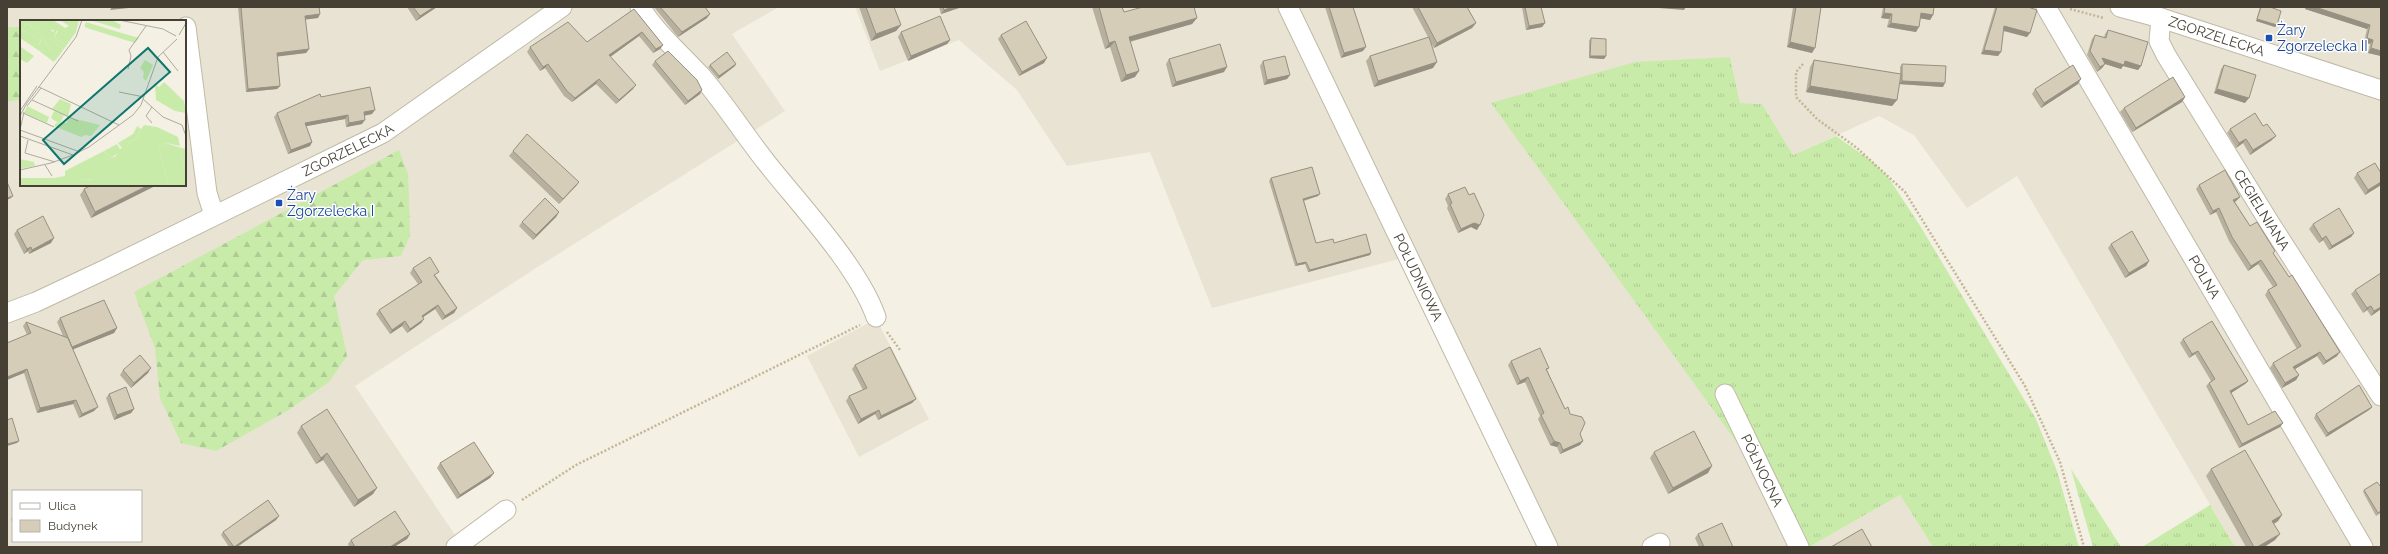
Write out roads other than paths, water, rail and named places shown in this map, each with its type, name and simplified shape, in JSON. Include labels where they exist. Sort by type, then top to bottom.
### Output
[{"type":"street","name":"ZGORZELECKA","points":[[7,313],[42,299],[383,133],[562,7]]},
{"type":"street","points":[[640,7],[652,26],[682,54],[721,99],[756,149],[836,250],[869,296],[876,317]]},
{"type":"street","name":"POŁUDNIOWA","points":[[1288,7],[1548,547]]},
{"type":"street","name":"POLNA","points":[[2046,7],[2363,547]]},
{"type":"street","name":"ZGORZELECKA","points":[[2120,7],[2161,18],[2381,90]]},
{"type":"street","name":"CEGIELNIANA","points":[[2161,18],[2159,41],[2166,55],[2271,225],[2381,396]]},
{"type":"street","points":[[186,27],[207,193],[214,215]]},
{"type":"street","name":"PÓŁNOCNA","points":[[1725,394],[1799,547]]},
{"type":"street","points":[[456,547],[506,510]]},
{"type":"place","name":"Żary Zgorzelecka II","points":[[2269,38]]},
{"type":"place","name":"Żary Zgorzelecka I","points":[[279,203]]}]
